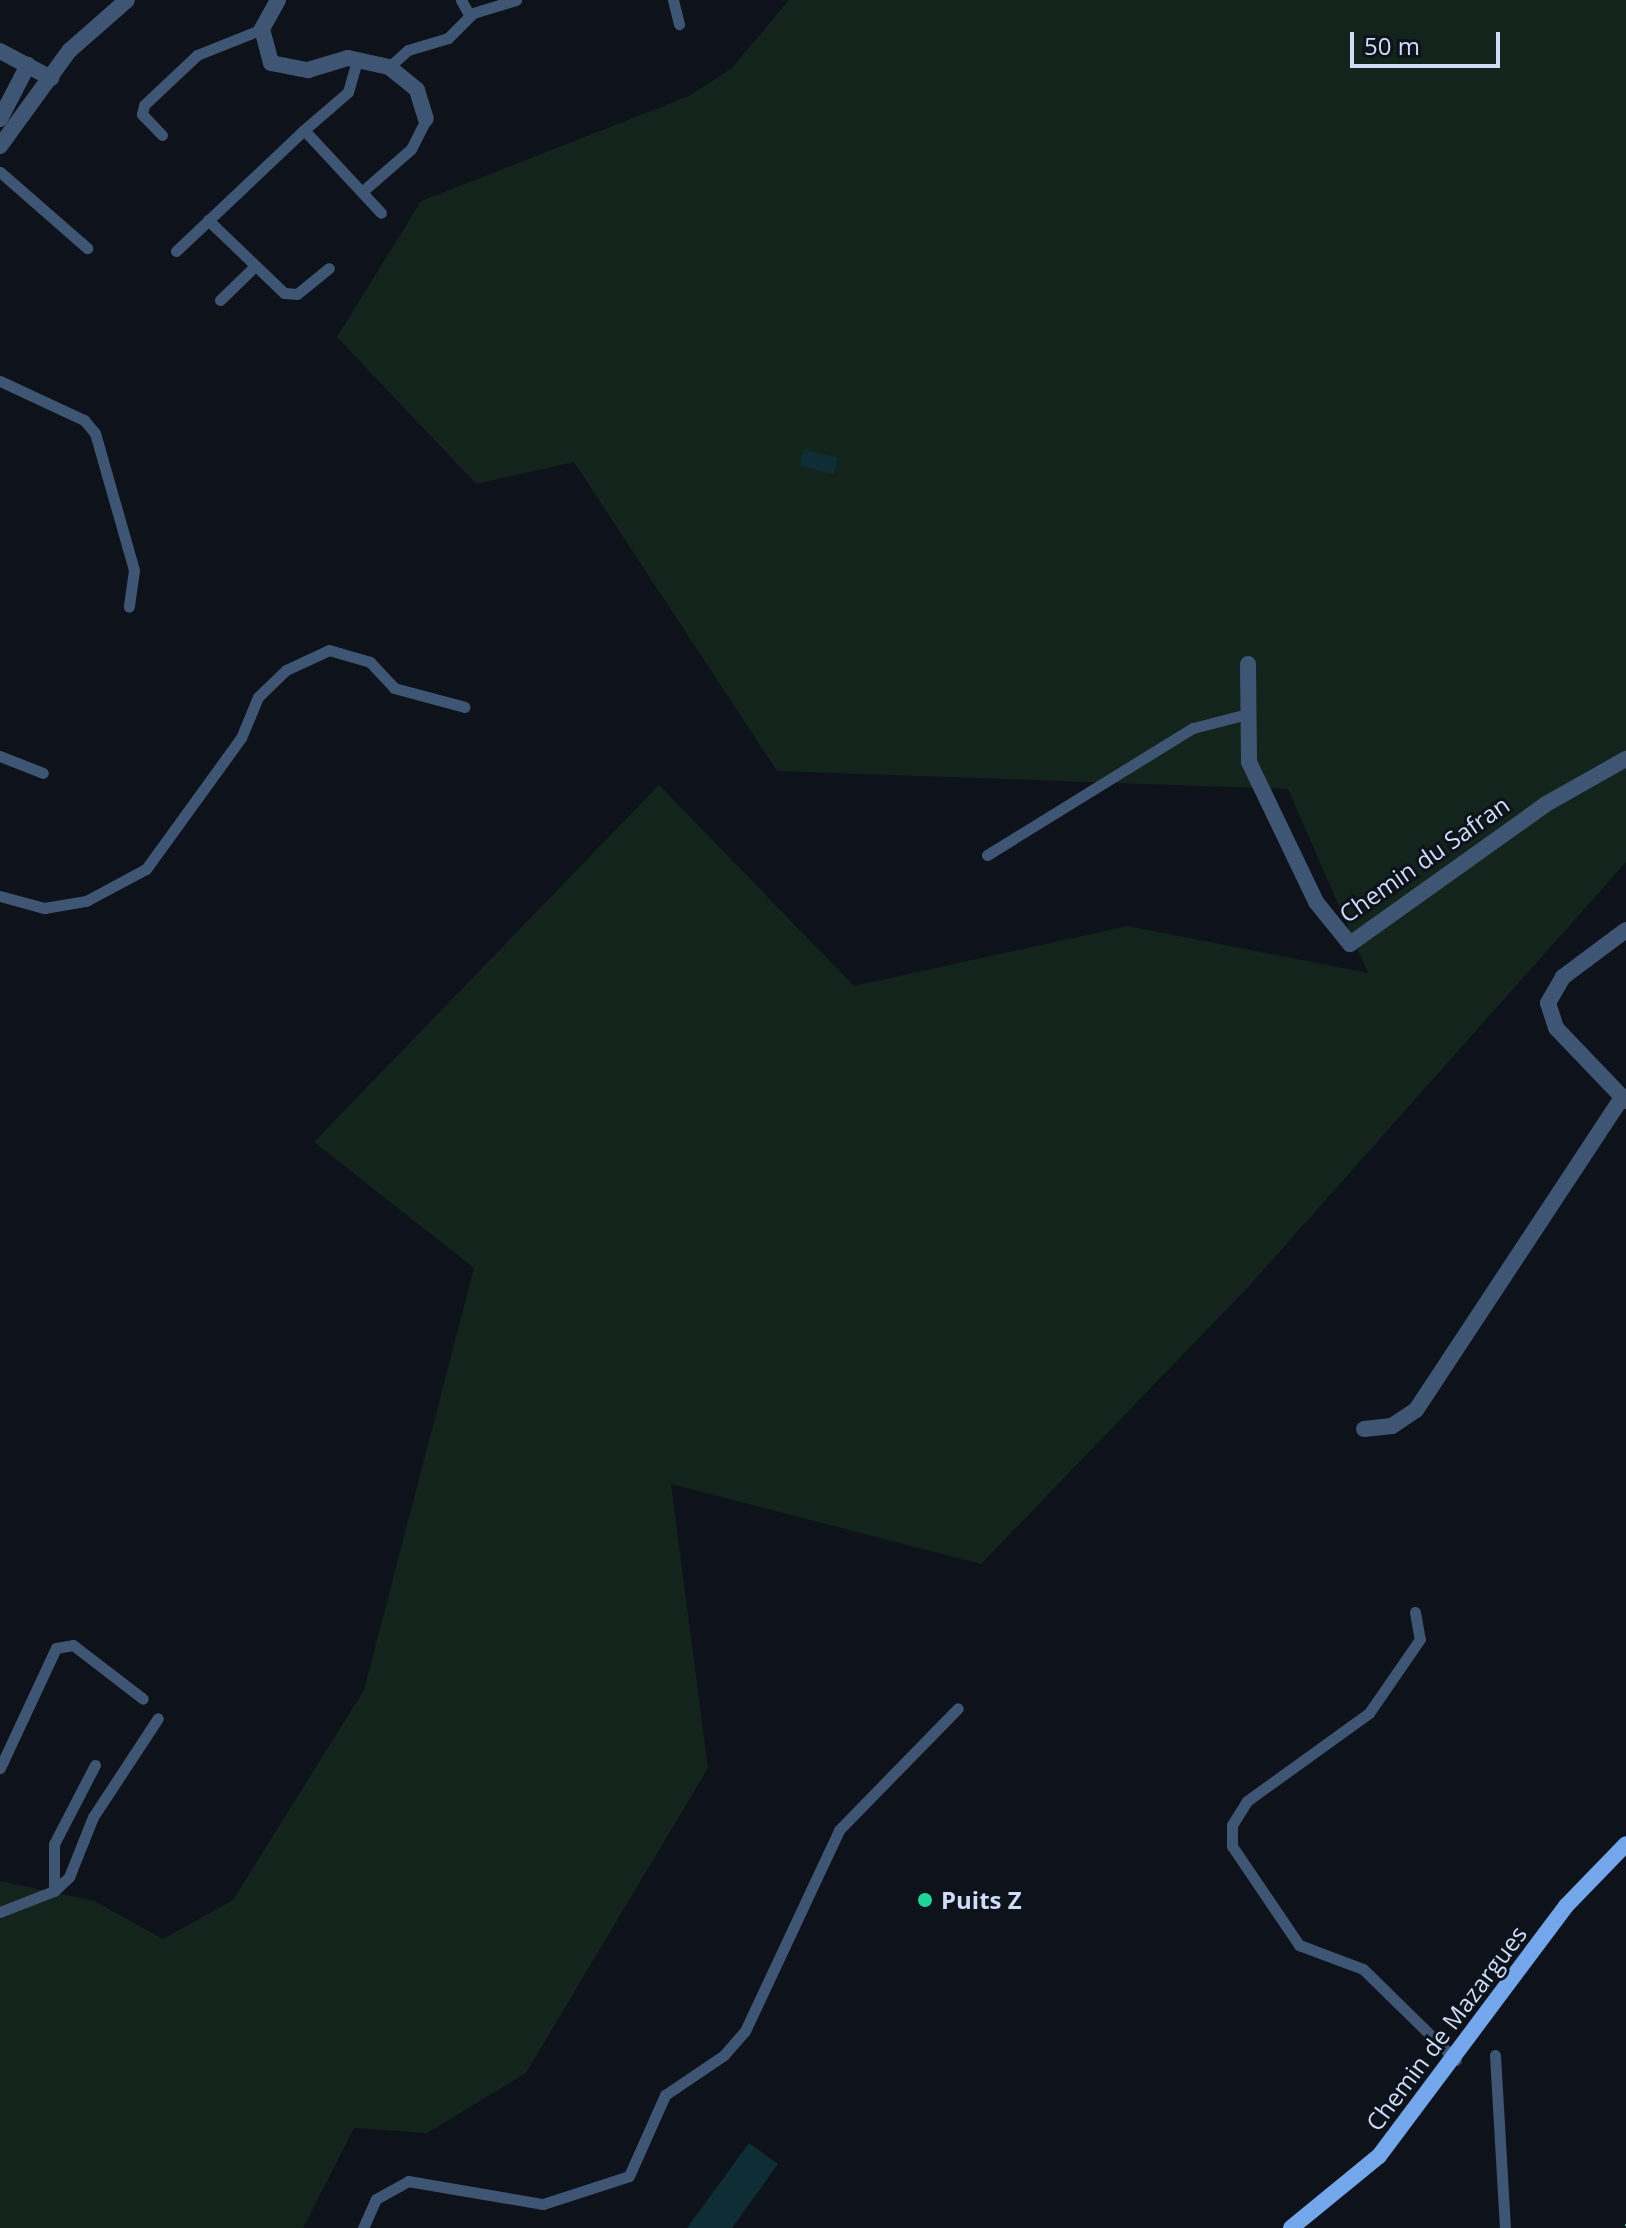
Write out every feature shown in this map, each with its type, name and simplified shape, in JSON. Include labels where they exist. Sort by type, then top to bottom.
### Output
[{"type":"main road","name":"Chemin de Mazargues","points":[[1291,2228],[1379,2156],[1457,2060],[1566,1906],[1626,1844]]},
{"type":"street","points":[[0,146],[69,51],[127,0]]},
{"type":"street","points":[[278,0],[262,29],[271,63],[289,71],[358,58],[389,67],[417,90],[426,119]]},
{"type":"street","points":[[0,51],[51,78]]},
{"type":"street","points":[[0,119],[28,65]]},
{"type":"street","name":"Chemin du Safran","points":[[1248,664],[1249,762],[1321,912],[1350,944],[1546,804],[1626,759]]},
{"type":"street","points":[[1364,1429],[1392,1426],[1416,1410],[1624,1099],[1556,1028],[1548,1003],[1563,977],[1626,930]]},
{"type":"lane","points":[[461,0],[470,16]]},
{"type":"lane","points":[[389,67],[408,50],[448,38],[470,16],[516,0]]},
{"type":"lane","points":[[673,0],[679,24]]},
{"type":"lane","points":[[162,135],[142,114],[144,105],[197,55],[262,29]]},
{"type":"lane","points":[[176,251],[348,92],[358,58]]},
{"type":"lane","points":[[364,190],[411,149],[426,119]]},
{"type":"lane","points":[[304,130],[364,190],[381,213]]},
{"type":"lane","points":[[0,172],[87,248]]},
{"type":"lane","points":[[208,220],[291,296],[329,268]]},
{"type":"lane","points":[[220,300],[255,266]]},
{"type":"lane","points":[[0,381],[84,420],[95,433],[134,570],[129,607]]},
{"type":"lane","points":[[0,896],[44,908],[86,901],[146,869],[241,738],[258,697],[286,670],[329,650],[370,662],[394,688],[465,707]]},
{"type":"lane","points":[[987,855],[1193,728],[1247,714]]},
{"type":"lane","points":[[0,756],[43,773]]},
{"type":"lane","points":[[1415,1612],[1420,1639],[1369,1713],[1247,1801],[1232,1825],[1232,1846],[1299,1945],[1363,1969],[1457,2060]]},
{"type":"lane","points":[[0,1768],[56,1648],[73,1645],[143,1699]]},
{"type":"lane","points":[[363,2228],[376,2199],[408,2181],[503,2203],[543,2204],[629,2176],[665,2095],[724,2055],[745,2031],[839,1830],[958,1708]]},
{"type":"lane","points":[[0,1912],[54,1891],[158,1718]]},
{"type":"lane","points":[[54,1891],[54,1844],[95,1765]]},
{"type":"lane","points":[[1495,2055],[1505,2228]]},
{"type":"green space","points":[[789,0],[1626,0],[1626,862],[1249,1286],[981,1564],[671,1484],[708,1768],[526,2073],[427,2133],[354,2128],[303,2228],[0,2228],[0,1881],[94,1901],[163,1939],[233,1900],[364,1690],[474,1268],[314,1142],[659,785],[854,986],[1128,926],[1368,973],[1288,789],[777,771],[574,462],[476,484],[337,337],[421,201],[689,96],[732,68]]},
{"type":"water","points":[[804,449],[838,458],[833,474],[800,465]]},
{"type":"water","points":[[749,2143],[778,2164],[732,2228],[687,2228]]},
{"type":"place","name":"Puits Z","points":[[925,1900]]}]
